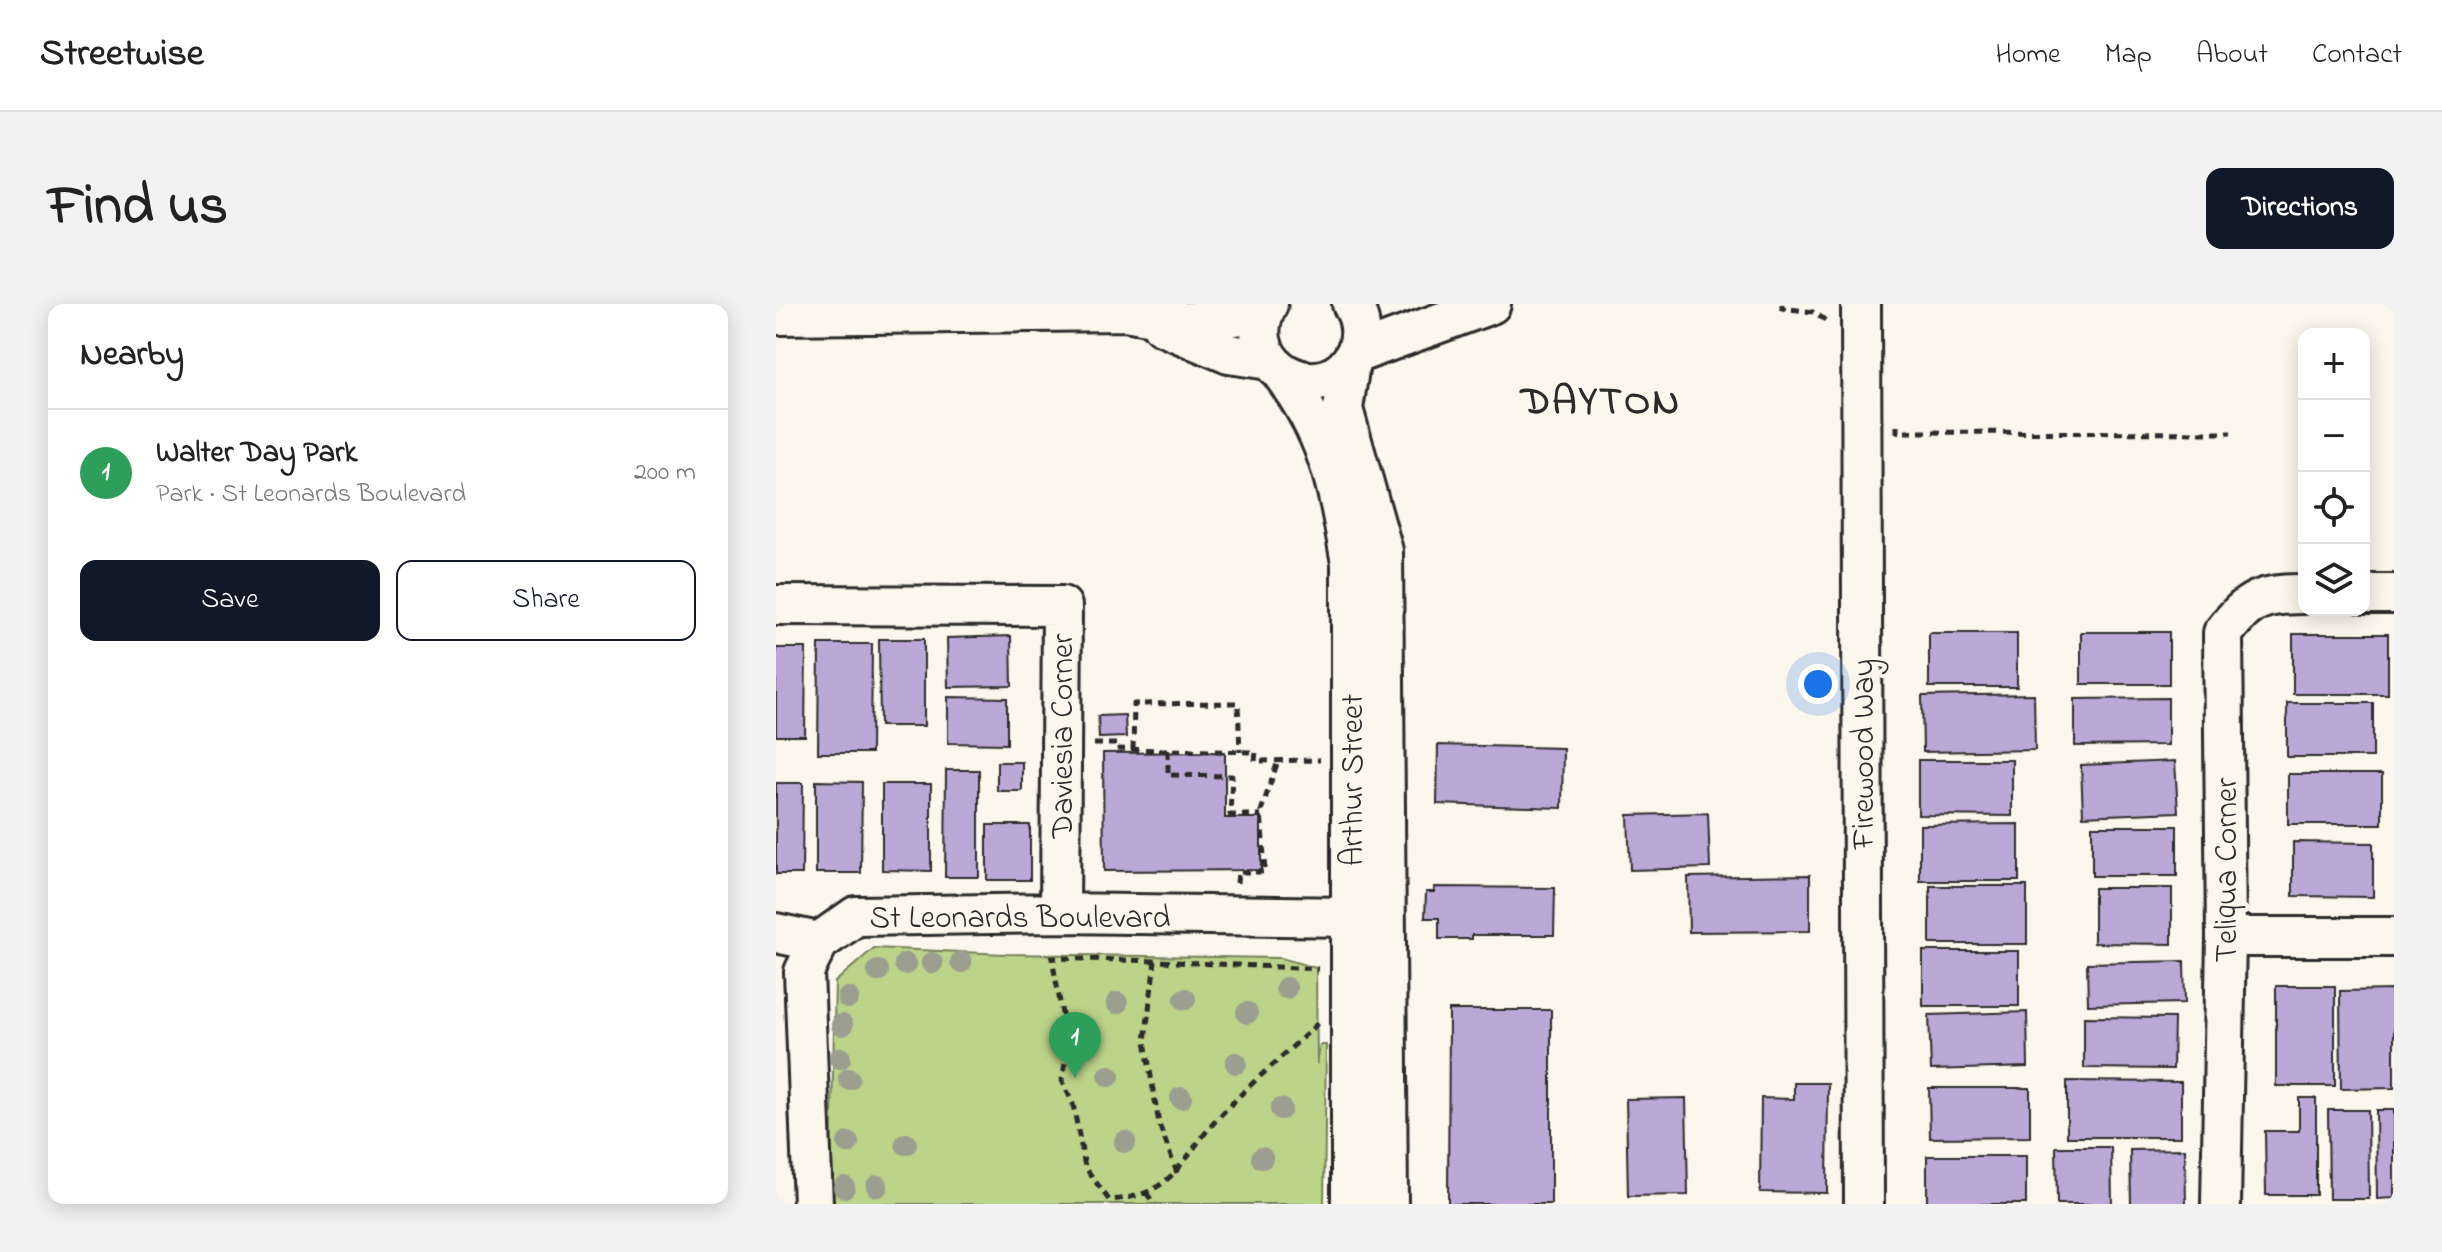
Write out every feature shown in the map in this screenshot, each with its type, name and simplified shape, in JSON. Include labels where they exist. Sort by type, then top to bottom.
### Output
[{"type":"street","points":[[776,315],[1126,311],[1185,322],[1236,316],[1261,304]]},
{"type":"street","points":[[1268,304],[1260,332],[1275,366]]},
{"type":"street","name":"Arthur Street","points":[[1352,304],[1360,325],[1343,409],[1383,551],[1388,1204]]},
{"type":"street","points":[[1126,311],[1229,354],[1275,366],[1298,380],[1316,381],[1334,375],[1352,359],[1491,304]]},
{"type":"street","name":"Firewood Way","points":[[1848,316],[1864,1204]]},
{"type":"street","name":"Arthur Street","points":[[1275,366],[1310,411],[1324,441],[1338,488],[1351,563],[1351,917],[1337,981],[1351,1204]]},
{"type":"street","name":"Teliqua Corner","points":[[2221,1204],[2226,937],[2223,633],[2245,605],[2281,594],[2298,594]]},
{"type":"street","points":[[2370,594],[2394,594]]},
{"type":"street","name":"Daviesia Corner","points":[[776,605],[1062,606],[1060,913]]},
{"type":"street","name":"St Leonards Boulevard","points":[[819,942],[856,916],[1060,913],[1351,917]]},
{"type":"street","points":[[776,933],[819,942],[804,972],[813,1204]]},
{"type":"street","points":[[2226,937],[2394,937]]},
{"type":"path","points":[[1782,304],[1782,308],[1848,316]]},
{"type":"path","points":[[1896,422],[1897,432],[2231,433]]},
{"type":"path","points":[[1133,750],[1134,704],[1238,703],[1240,752]]},
{"type":"path","points":[[1079,744],[1119,744],[1119,749],[1133,750],[1256,752],[1255,761],[1325,760]]},
{"type":"path","points":[[1168,750],[1168,775],[1232,776],[1230,815],[1261,815]]},
{"type":"path","points":[[1223,884],[1236,884],[1238,872],[1265,872],[1261,815],[1278,761]]},
{"type":"path","points":[[1052,958],[1155,961],[1337,981],[1263,1075],[1227,1109],[1177,1173],[1138,1199],[1109,1200],[1085,1167],[1073,1104],[1063,1075],[1067,1054],[1052,958]]},
{"type":"path","points":[[1155,961],[1147,1030],[1154,1094],[1162,1132],[1177,1173]]},
{"type":"path","points":[[1146,1193],[1154,1202]]},
{"type":"green space","points":[[874,948],[1005,954],[1281,958],[1316,968],[1317,1064],[1320,1045],[1326,1045],[1324,1204],[830,1204],[835,982]]},
{"type":"building","points":[[2081,632],[2169,632],[2169,684],[2081,684]]},
{"type":"building","points":[[1929,633],[2017,633],[2017,687],[1929,687]]},
{"type":"building","points":[[2293,634],[2388,634],[2388,694],[2293,694]]},
{"type":"building","points":[[1011,636],[1012,686],[948,687],[947,638]]},
{"type":"building","points":[[879,639],[924,639],[924,726],[880,726]]},
{"type":"building","points":[[819,644],[872,644],[871,753],[818,753]]},
{"type":"building","points":[[776,648],[806,648],[805,736],[776,736]]},
{"type":"building","points":[[2034,694],[2035,750],[1923,752],[1922,696]]},
{"type":"building","points":[[948,697],[1007,698],[1007,744],[948,743]]},
{"type":"building","points":[[2168,698],[2168,745],[2075,746],[2075,699]]},
{"type":"building","points":[[2287,703],[2373,703],[2373,757],[2287,757]]},
{"type":"building","points":[[1125,715],[1126,737],[1099,738],[1098,716]]},
{"type":"building","points":[[1438,745],[1563,748],[1562,808],[1437,804]]},
{"type":"building","points":[[1225,752],[1225,818],[1261,818],[1261,870],[1104,871],[1103,753]]},
{"type":"building","points":[[1918,760],[2012,760],[2012,816],[1918,815]]},
{"type":"building","points":[[2175,761],[2178,812],[2083,816],[2081,765]]},
{"type":"building","points":[[997,762],[1022,762],[1022,791],[997,791]]},
{"type":"building","points":[[946,770],[979,770],[979,877],[945,877]]},
{"type":"building","points":[[2288,774],[2382,774],[2382,824],[2288,824]]},
{"type":"building","points":[[816,781],[862,782],[861,873],[816,873]]},
{"type":"building","points":[[776,783],[803,783],[802,874],[776,874]]},
{"type":"building","points":[[882,784],[931,784],[931,871],[882,870]]},
{"type":"building","points":[[1708,813],[1710,868],[1630,870],[1628,815]]},
{"type":"building","points":[[2019,824],[2019,881],[1920,881],[1920,825]]},
{"type":"building","points":[[987,825],[1030,825],[1030,880],[987,880]]},
{"type":"building","points":[[2092,826],[2177,826],[2177,876],[2092,876]]},
{"type":"building","points":[[2293,842],[2373,843],[2373,897],[2293,896]]},
{"type":"building","points":[[1810,875],[1810,931],[1689,932],[1688,877]]},
{"type":"building","points":[[1930,886],[2027,886],[2027,944],[1930,944]]},
{"type":"building","points":[[1434,887],[1555,888],[1554,935],[1472,935],[1472,939],[1439,939],[1439,918],[1425,918],[1426,892],[1434,892]]},
{"type":"building","points":[[2094,888],[2172,888],[2172,944],[2094,943]]},
{"type":"building","points":[[1923,951],[2019,951],[2019,1006],[1923,1006]]},
{"type":"building","points":[[2184,961],[2185,1003],[2088,1005],[2087,963]]},
{"type":"building","points":[[2276,986],[2335,986],[2335,1086],[2276,1086]]},
{"type":"building","points":[[2394,990],[2394,1088],[2341,1089],[2340,991]]},
{"type":"building","points":[[1449,1010],[1551,1010],[1551,1204],[1448,1204]]},
{"type":"building","points":[[2027,1012],[2028,1067],[1931,1070],[1929,1015]]},
{"type":"building","points":[[2084,1017],[2174,1018],[2173,1069],[2084,1068]]},
{"type":"building","points":[[2067,1081],[2181,1082],[2181,1137],[2067,1137]]},
{"type":"building","points":[[1794,1083],[1828,1083],[1827,1193],[1760,1192],[1761,1098],[1794,1099]]},
{"type":"building","points":[[1929,1088],[2030,1088],[2030,1137],[1930,1138]]},
{"type":"building","points":[[1686,1098],[1688,1195],[1628,1196],[1626,1099]]},
{"type":"building","points":[[2299,1098],[2316,1098],[2316,1195],[2266,1195],[2265,1131],[2299,1131]]},
{"type":"building","points":[[2328,1110],[2368,1110],[2369,1199],[2329,1199]]},
{"type":"building","points":[[2376,1110],[2394,1110],[2394,1198],[2377,1199]]},
{"type":"building","points":[[2056,1147],[2111,1147],[2112,1204],[2057,1204]]},
{"type":"building","points":[[2185,1149],[2186,1204],[2131,1204],[2130,1150]]},
{"type":"building","points":[[1927,1156],[2026,1156],[2026,1204],[1927,1204]]},
{"type":"place","name":"Walter Day Park","points":[[1075,1078]]},
{"type":"district","name":"DAYTON","points":[[1601,399]]}]
